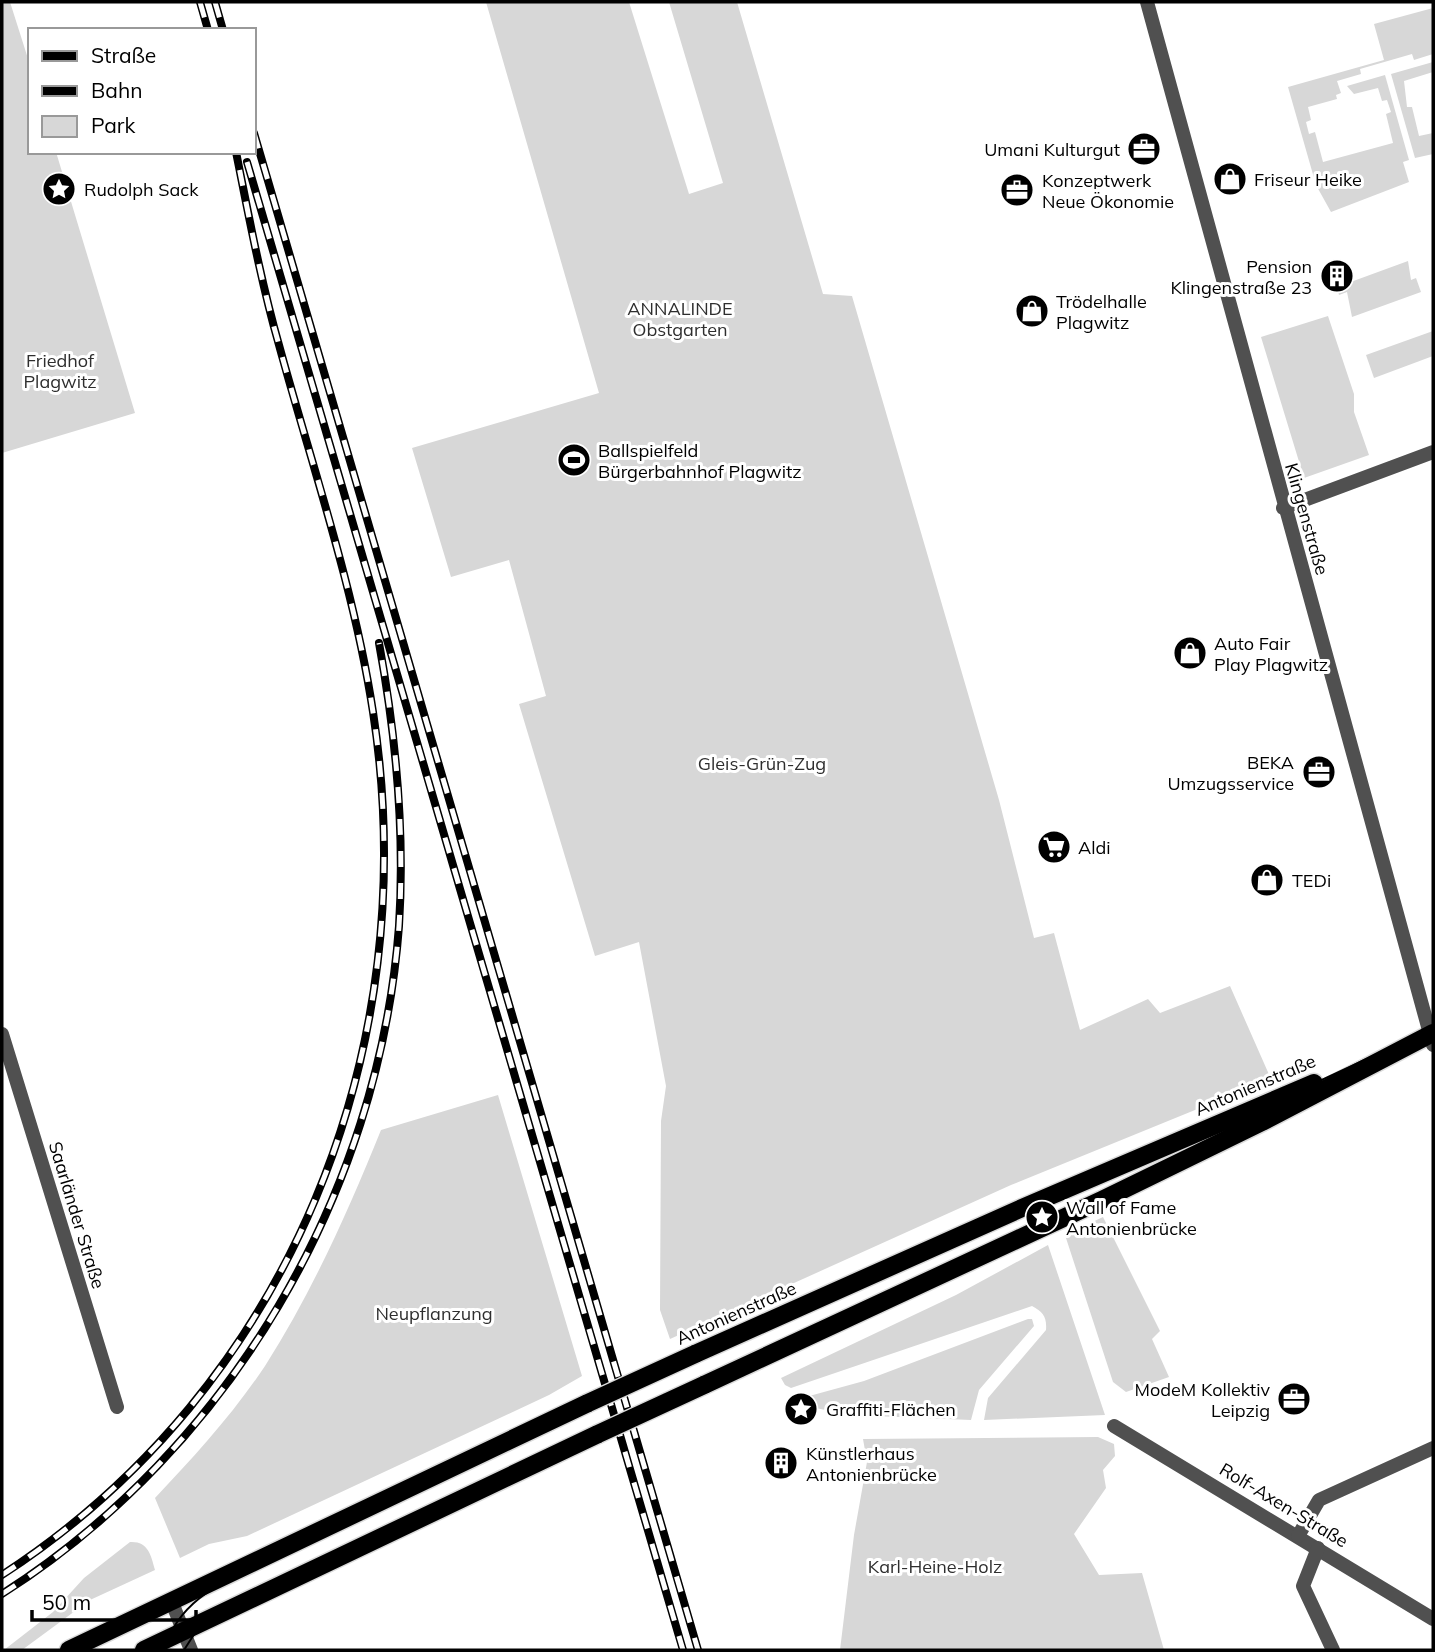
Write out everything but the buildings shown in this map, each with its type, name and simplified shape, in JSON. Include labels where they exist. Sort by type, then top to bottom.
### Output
[{"type":"main road","name":"Antonienstraße","points":[[69,1650],[695,1354],[1022,1208],[1432,1038]]},
{"type":"main road","name":"Antonienstraße","points":[[144,1650],[597,1434],[1102,1200],[1432,1038]]},
{"type":"street","name":"Klingenstraße","points":[[1147,2],[1283,508],[1432,1038]]},
{"type":"street","points":[[1283,508],[1433,452]]},
{"type":"street","name":"Saarländer Straße","points":[[2,1034],[117,1407]]},
{"type":"street","name":"Rolf-Axen-Straße","points":[[1114,1426],[1433,1619]]},
{"type":"street","points":[[1298,1536],[1319,1500],[1433,1448]]},
{"type":"street","points":[[1318,1548],[1303,1586],[1333,1650]]},
{"type":"street","points":[[171,1600],[191,1650]]},
{"type":"green space","name":"Friedhof Plagwitz","points":[[2,2],[10,2],[28,59],[28,154],[57,154],[135,413],[2,453]]},
{"type":"green space","name":"Gleis-Grün-Zug","points":[[486,2],[629,2],[689,194],[723,183],[669,2],[737,2],[823,294],[852,296],[999,800],[1034,938],[1054,933],[1080,1030],[1148,999],[1160,1013],[1230,986],[1271,1079],[1011,1185],[670,1339],[660,1310],[661,1121],[666,1086],[639,942],[595,956],[519,704],[546,696],[509,560],[451,577],[412,448],[599,393]]},
{"type":"green space","points":[[1433,8],[1433,54],[1414,60],[1412,54],[1360,69],[1361,74],[1337,81],[1341,93],[1336,95],[1337,99],[1308,107],[1311,120],[1306,122],[1309,134],[1315,132],[1323,162],[1393,143],[1386,114],[1391,112],[1387,100],[1382,101],[1378,88],[1354,94],[1347,86],[1385,75],[1409,160],[1403,162],[1409,182],[1331,212],[1316,185],[1288,87],[1384,60],[1374,24]]},
{"type":"green space","points":[[1433,62],[1433,72],[1404,81],[1407,107],[1412,107],[1419,136],[1433,133],[1433,154],[1415,158],[1391,74]]},
{"type":"green space","points":[[1408,261],[1411,280],[1416,278],[1421,292],[1352,317],[1347,292],[1339,295],[1337,287]]},
{"type":"green space","points":[[1328,316],[1354,394],[1354,412],[1369,455],[1304,478],[1261,337]]},
{"type":"green space","points":[[1433,331],[1433,356],[1374,378],[1366,355]]},
{"type":"green space","name":"Neupflanzung","points":[[498,1095],[582,1376],[549,1395],[247,1536],[209,1544],[180,1558],[155,1498],[213,1435],[265,1366],[328,1251],[381,1130]]},
{"type":"green space","points":[[1103,1217],[1160,1331],[1152,1339],[1169,1377],[1126,1392],[1113,1382],[1065,1235]]},
{"type":"green space","points":[[1048,1245],[1105,1415],[984,1420],[988,1398],[1046,1330],[1044,1315],[1032,1306],[791,1388],[785,1385],[781,1378],[956,1295]]},
{"type":"green space","points":[[1032,1319],[1034,1326],[979,1390],[971,1420],[850,1415],[801,1405],[802,1398],[864,1381]]},
{"type":"green space","name":"Karl-Heine-Holz","points":[[1098,1437],[1114,1444],[1115,1456],[1103,1470],[1106,1488],[1074,1534],[1099,1575],[1142,1573],[1164,1650],[840,1650],[854,1535],[867,1462],[863,1439]]},
{"type":"green space","points":[[130,1542],[145,1546],[155,1570],[90,1600],[22,1650],[4,1650],[53,1612],[84,1578]]},
{"type":"tram line","points":[[164,1650],[171,1632],[193,1604],[221,1584],[271,1558],[752,1335],[1219,1128],[1433,1028]]},
{"type":"tram line","points":[[184,1650],[202,1622],[237,1598],[1218,1140]]},
{"type":"railway","points":[[200,2],[207,28]]},
{"type":"railway","points":[[215,2],[222,28]]},
{"type":"railway","points":[[256,140],[698,1650]]},
{"type":"railway","points":[[2,1575],[103,1498],[189,1408],[260,1308],[315,1199],[355,1083],[378,962],[384,838],[373,712],[365,665],[344,573],[279,345],[236,154]]},
{"type":"railway","points":[[247,162],[683,1650]]},
{"type":"railway","points":[[2,1594],[83,1535],[157,1466],[222,1390],[278,1306],[324,1217],[360,1123],[386,1026],[399,926],[401,855],[398,784],[379,643]]},
{"type":"place","name":"Umani Kulturgut","points":[[1144,149]]},
{"type":"place","name":"Friseur Heike","points":[[1230,179]]},
{"type":"place","name":"Rudolph Sack","points":[[59,189]]},
{"type":"place","name":"Konzeptwerk Neue Ökonomie","points":[[1017,190]]},
{"type":"place","name":"Pension Klingenstraße 23","points":[[1337,276]]},
{"type":"place","name":"Trödelhalle Plagwitz","points":[[1032,311]]},
{"type":"place","name":"Ballspielfeld Bürgerbahnhof Plagwitz","points":[[574,460]]},
{"type":"place","name":"Auto Fair Play Plagwitz","points":[[1190,653]]},
{"type":"place","name":"BEKA Umzugsservice","points":[[1319,772]]},
{"type":"place","name":"Aldi","points":[[1054,847]]},
{"type":"place","name":"TEDi","points":[[1267,880]]},
{"type":"place","name":"Wall of Fame Antonienbrücke","points":[[1042,1217]]},
{"type":"place","name":"ModeM Kollektiv Leipzig","points":[[1294,1399]]},
{"type":"place","name":"Graffiti-Flächen","points":[[801,1409]]},
{"type":"place","name":"Künstlerhaus Antonienbrücke","points":[[781,1463]]},
{"type":"park label","name":"ANNALINDE Obstgarten","points":[[680,318]]}]
